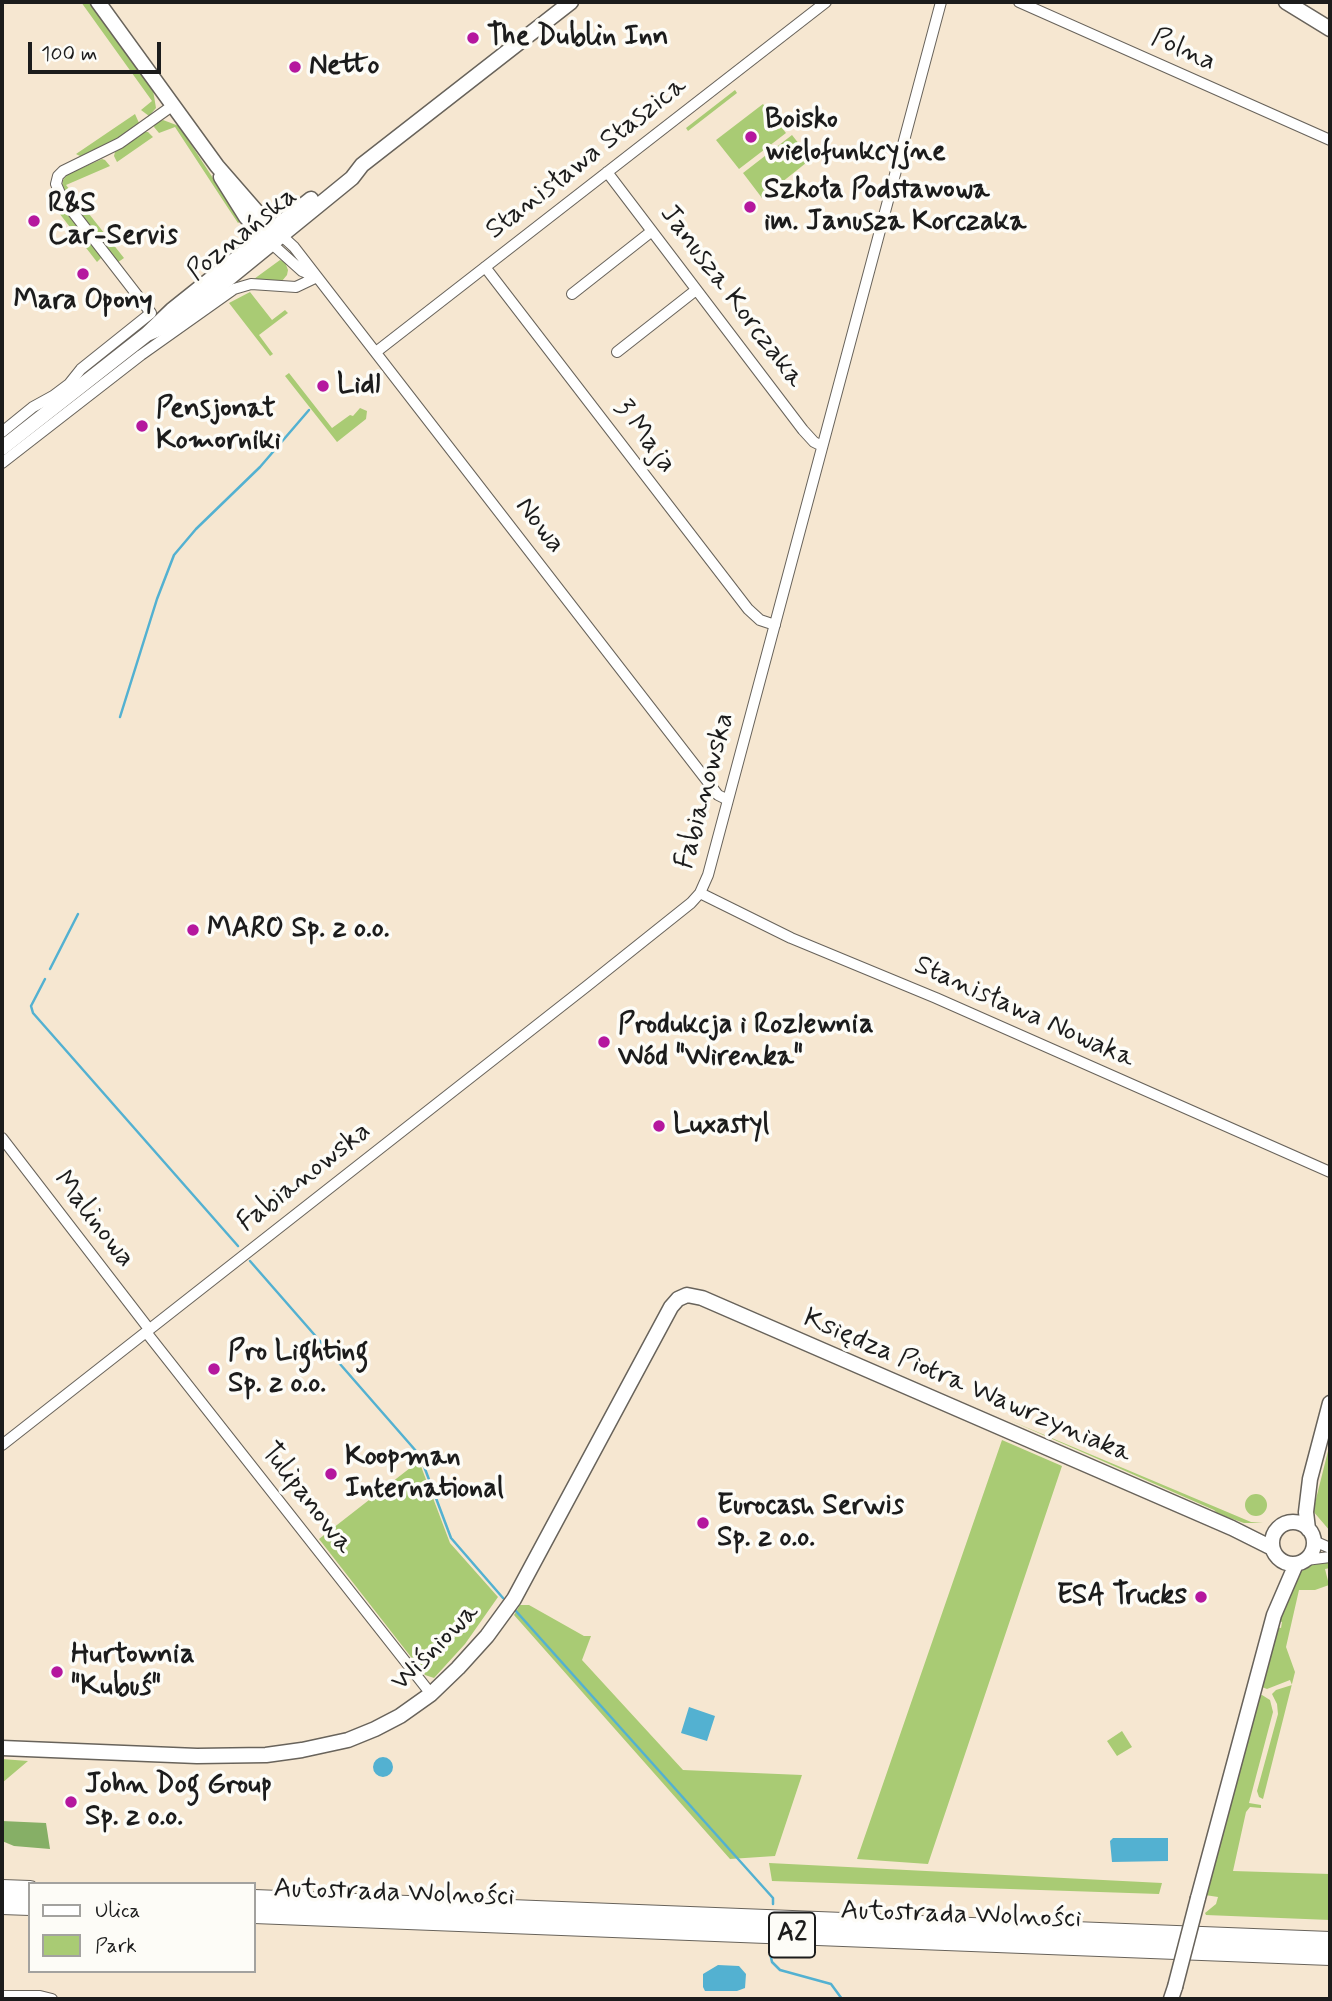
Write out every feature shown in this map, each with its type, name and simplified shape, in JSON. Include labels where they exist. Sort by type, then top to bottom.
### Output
[{"type":"highway","points":[[2,1889],[28,1890]]},
{"type":"highway","name":"Autostrada Wolności","points":[[256,1899],[1330,1941]]},
{"type":"highway","points":[[2,1905],[28,1906]]},
{"type":"highway","name":"Autostrada Wolności","points":[[256,1914],[1330,1956]]},
{"type":"street","points":[[98,2],[172,106],[272,237]]},
{"type":"street","name":"Poznańska","points":[[2,448],[146,334],[164,315],[352,178],[362,165],[571,2]]},
{"type":"street","name":"Stanisława Staszica","points":[[376,352],[826,2]]},
{"type":"street","name":"Fabianowska","points":[[2,1445],[602,974],[701,893],[940,2]]},
{"type":"street","name":"Polna","points":[[1019,2],[1330,140]]},
{"type":"street","points":[[1286,2],[1330,29]]},
{"type":"street","points":[[2,432],[33,407],[69,384],[81,369],[151,313],[62,198],[57,183],[58,176],[63,171],[120,143],[172,106]]},
{"type":"street","name":"Janusza Korczaka","points":[[607,172],[803,430],[822,446]]},
{"type":"street","points":[[572,294],[652,231]]},
{"type":"street","name":"Nowa","points":[[272,237],[294,247],[718,795],[728,800]]},
{"type":"street","name":"3 Maja","points":[[485,267],[748,609],[760,620],[775,625]]},
{"type":"street","points":[[2,463],[141,355],[234,289],[251,284],[296,287],[317,277]]},
{"type":"street","points":[[617,352],[696,290]]},
{"type":"street","name":"Stanisława Nowaka","points":[[701,893],[792,938],[936,998],[1330,1172]]},
{"type":"street","name":"Malinowa","points":[[2,1138],[147,1330]]},
{"type":"street","name":"Księdza Piotra Wawrzyniaka","points":[[681,1296],[702,1298],[1232,1528],[1276,1554]]},
{"type":"street","name":"Wiśniowa","points":[[2,1748],[214,1756],[281,1753],[325,1746],[366,1733],[400,1716],[431,1694],[488,1636],[514,1599],[671,1307],[681,1296]]},
{"type":"street","name":"Tulipanowa","points":[[147,1330],[431,1694]]},
{"type":"street","points":[[1173,1993],[1274,1615],[1301,1562],[1312,1551],[1306,1516],[1310,1479],[1330,1404]]},
{"type":"street","points":[[1274,1615],[1276,1554],[1272,1541],[1276,1530],[1291,1522],[1310,1479]]},
{"type":"street","points":[[1291,1522],[1303,1525],[1311,1535],[1330,1548]]},
{"type":"street","name":"Księdza Piotra Wawrzyniaka","points":[[1232,1528],[1260,1532],[1276,1530]]},
{"type":"street","points":[[1276,1554],[1301,1562],[1330,1557]]},
{"type":"street","points":[[2,1996],[40,1996],[52,1999]]},
{"type":"green space","points":[[81,2],[89,2],[153,90],[156,108],[149,116],[141,110],[152,101]]},
{"type":"green space","points":[[735,90],[737,93],[688,131],[686,128]]},
{"type":"green space","name":"Boisko wielofunkcyjne","points":[[763,104],[786,133],[739,169],[716,140]]},
{"type":"green space","points":[[135,114],[139,123],[123,136],[82,157],[76,154]]},
{"type":"green space","points":[[163,120],[179,126],[241,221],[238,223],[175,127],[159,133],[154,127],[155,123]]},
{"type":"green space","points":[[144,132],[153,137],[117,162],[115,152]]},
{"type":"green space","points":[[792,135],[811,159],[762,198],[743,173]]},
{"type":"green space","points":[[102,159],[110,166],[66,185],[124,258],[117,263],[67,198],[62,187],[68,174]]},
{"type":"green space","points":[[54,195],[100,255],[101,258],[97,262],[49,200]]},
{"type":"green space","points":[[280,260],[285,262],[288,270],[282,281],[254,279]]},
{"type":"green space","points":[[250,292],[272,320],[285,310],[288,313],[259,335],[273,354],[270,356],[229,303]]},
{"type":"green space","points":[[289,373],[332,428],[350,415],[353,416],[360,408],[367,411],[366,419],[337,442],[285,376]]},
{"type":"green space","points":[[1009,1420],[1251,1522],[1263,1523],[1244,1523],[1218,1514]]},
{"type":"green space","points":[[1002,1440],[1062,1466],[928,1864],[857,1859]]},
{"type":"green space","points":[[1330,1443],[1330,1531],[1313,1511]]},
{"type":"green space","points":[[419,1461],[450,1543],[498,1597],[465,1644],[434,1678],[425,1675],[319,1539]]},
{"type":"green space","points":[[1256,1494],[1264,1497],[1267,1505],[1264,1513],[1256,1516],[1248,1513],[1245,1505],[1248,1497]]},
{"type":"green space","points":[[1330,1561],[1330,1568],[1325,1569],[1329,1585],[1315,1590],[1299,1590],[1286,1647],[1295,1672],[1292,1685],[1290,1680],[1267,1689],[1262,1687],[1275,1627],[1281,1628],[1282,1622],[1277,1621],[1296,1574],[1317,1562]]},
{"type":"green space","points":[[520,1605],[529,1605],[584,1636],[591,1636],[582,1660],[683,1770],[802,1775],[775,1856],[730,1859],[514,1615]]},
{"type":"green space","points":[[1292,1685],[1263,1799],[1257,1791],[1278,1714],[1272,1694]]},
{"type":"green space","points":[[1262,1695],[1270,1700],[1273,1712],[1249,1803],[1261,1805],[1261,1808],[1250,1807],[1246,1812],[1233,1871],[1330,1874],[1330,1920],[1205,1913],[1216,1904],[1218,1897],[1205,1895],[1258,1696]]},
{"type":"green space","points":[[1122,1731],[1132,1747],[1117,1756],[1107,1741]]},
{"type":"green space","points":[[2,1759],[28,1761],[2,1783]]},
{"type":"green space","points":[[2,1821],[46,1823],[50,1849],[14,1846],[2,1841]]},
{"type":"green space","points":[[769,1863],[1162,1883],[1159,1894],[772,1881]]},
{"type":"water","points":[[689,1707],[715,1716],[707,1741],[681,1733]]},
{"type":"water","points":[[383,1757],[390,1760],[393,1767],[390,1774],[383,1777],[376,1774],[373,1767],[376,1760]]},
{"type":"water","points":[[1113,1838],[1168,1838],[1168,1861],[1112,1862],[1110,1841]]},
{"type":"water","points":[[718,1965],[739,1966],[746,1974],[745,1988],[737,1991],[705,1991],[703,1974]]},
{"type":"waterway","points":[[120,717],[157,599],[174,555],[196,529],[260,467],[309,410]]},
{"type":"waterway","points":[[50,969],[78,914]]},
{"type":"waterway","points":[[45,979],[31,1006],[33,1013],[238,1246]]},
{"type":"waterway","points":[[250,1261],[416,1451],[451,1538],[503,1598]]},
{"type":"waterway","points":[[515,1610],[773,1898],[773,1904]]},
{"type":"waterway","points":[[770,1953],[772,1962],[780,1970],[831,1984],[842,1999]]},
{"type":"place","name":"The Dublin Inn","points":[[473,38]]},
{"type":"place","name":"Netto","points":[[295,67]]},
{"type":"place","name":"Boisko wielofunkcyjne","points":[[751,137]]},
{"type":"place","name":"Szkoła Podstawowa im. Janusza Korczaka","points":[[750,207]]},
{"type":"place","name":"R&S Car-Servis","points":[[34,221]]},
{"type":"place","name":"Mara Opony","points":[[83,274]]},
{"type":"place","name":"Lidl","points":[[323,386]]},
{"type":"place","name":"Pensjonat Komorniki","points":[[142,426]]},
{"type":"place","name":"MARO Sp. z o.o.","points":[[193,930]]},
{"type":"place","name":"Produkcja i Rozlewnia Wód \"Wirenka\"","points":[[604,1042]]},
{"type":"place","name":"Luxastyl","points":[[659,1126]]},
{"type":"place","name":"Pro Lighting Sp. z o.o.","points":[[214,1369]]},
{"type":"place","name":"Koopman International","points":[[331,1474]]},
{"type":"place","name":"Eurocash Serwis Sp. z o.o.","points":[[703,1523]]},
{"type":"place","name":"ESA Trucks","points":[[1201,1597]]},
{"type":"place","name":"Hurtownia \"Kubuś\"","points":[[57,1672]]},
{"type":"place","name":"John Dog Group Sp. z o.o.","points":[[71,1802]]}]
